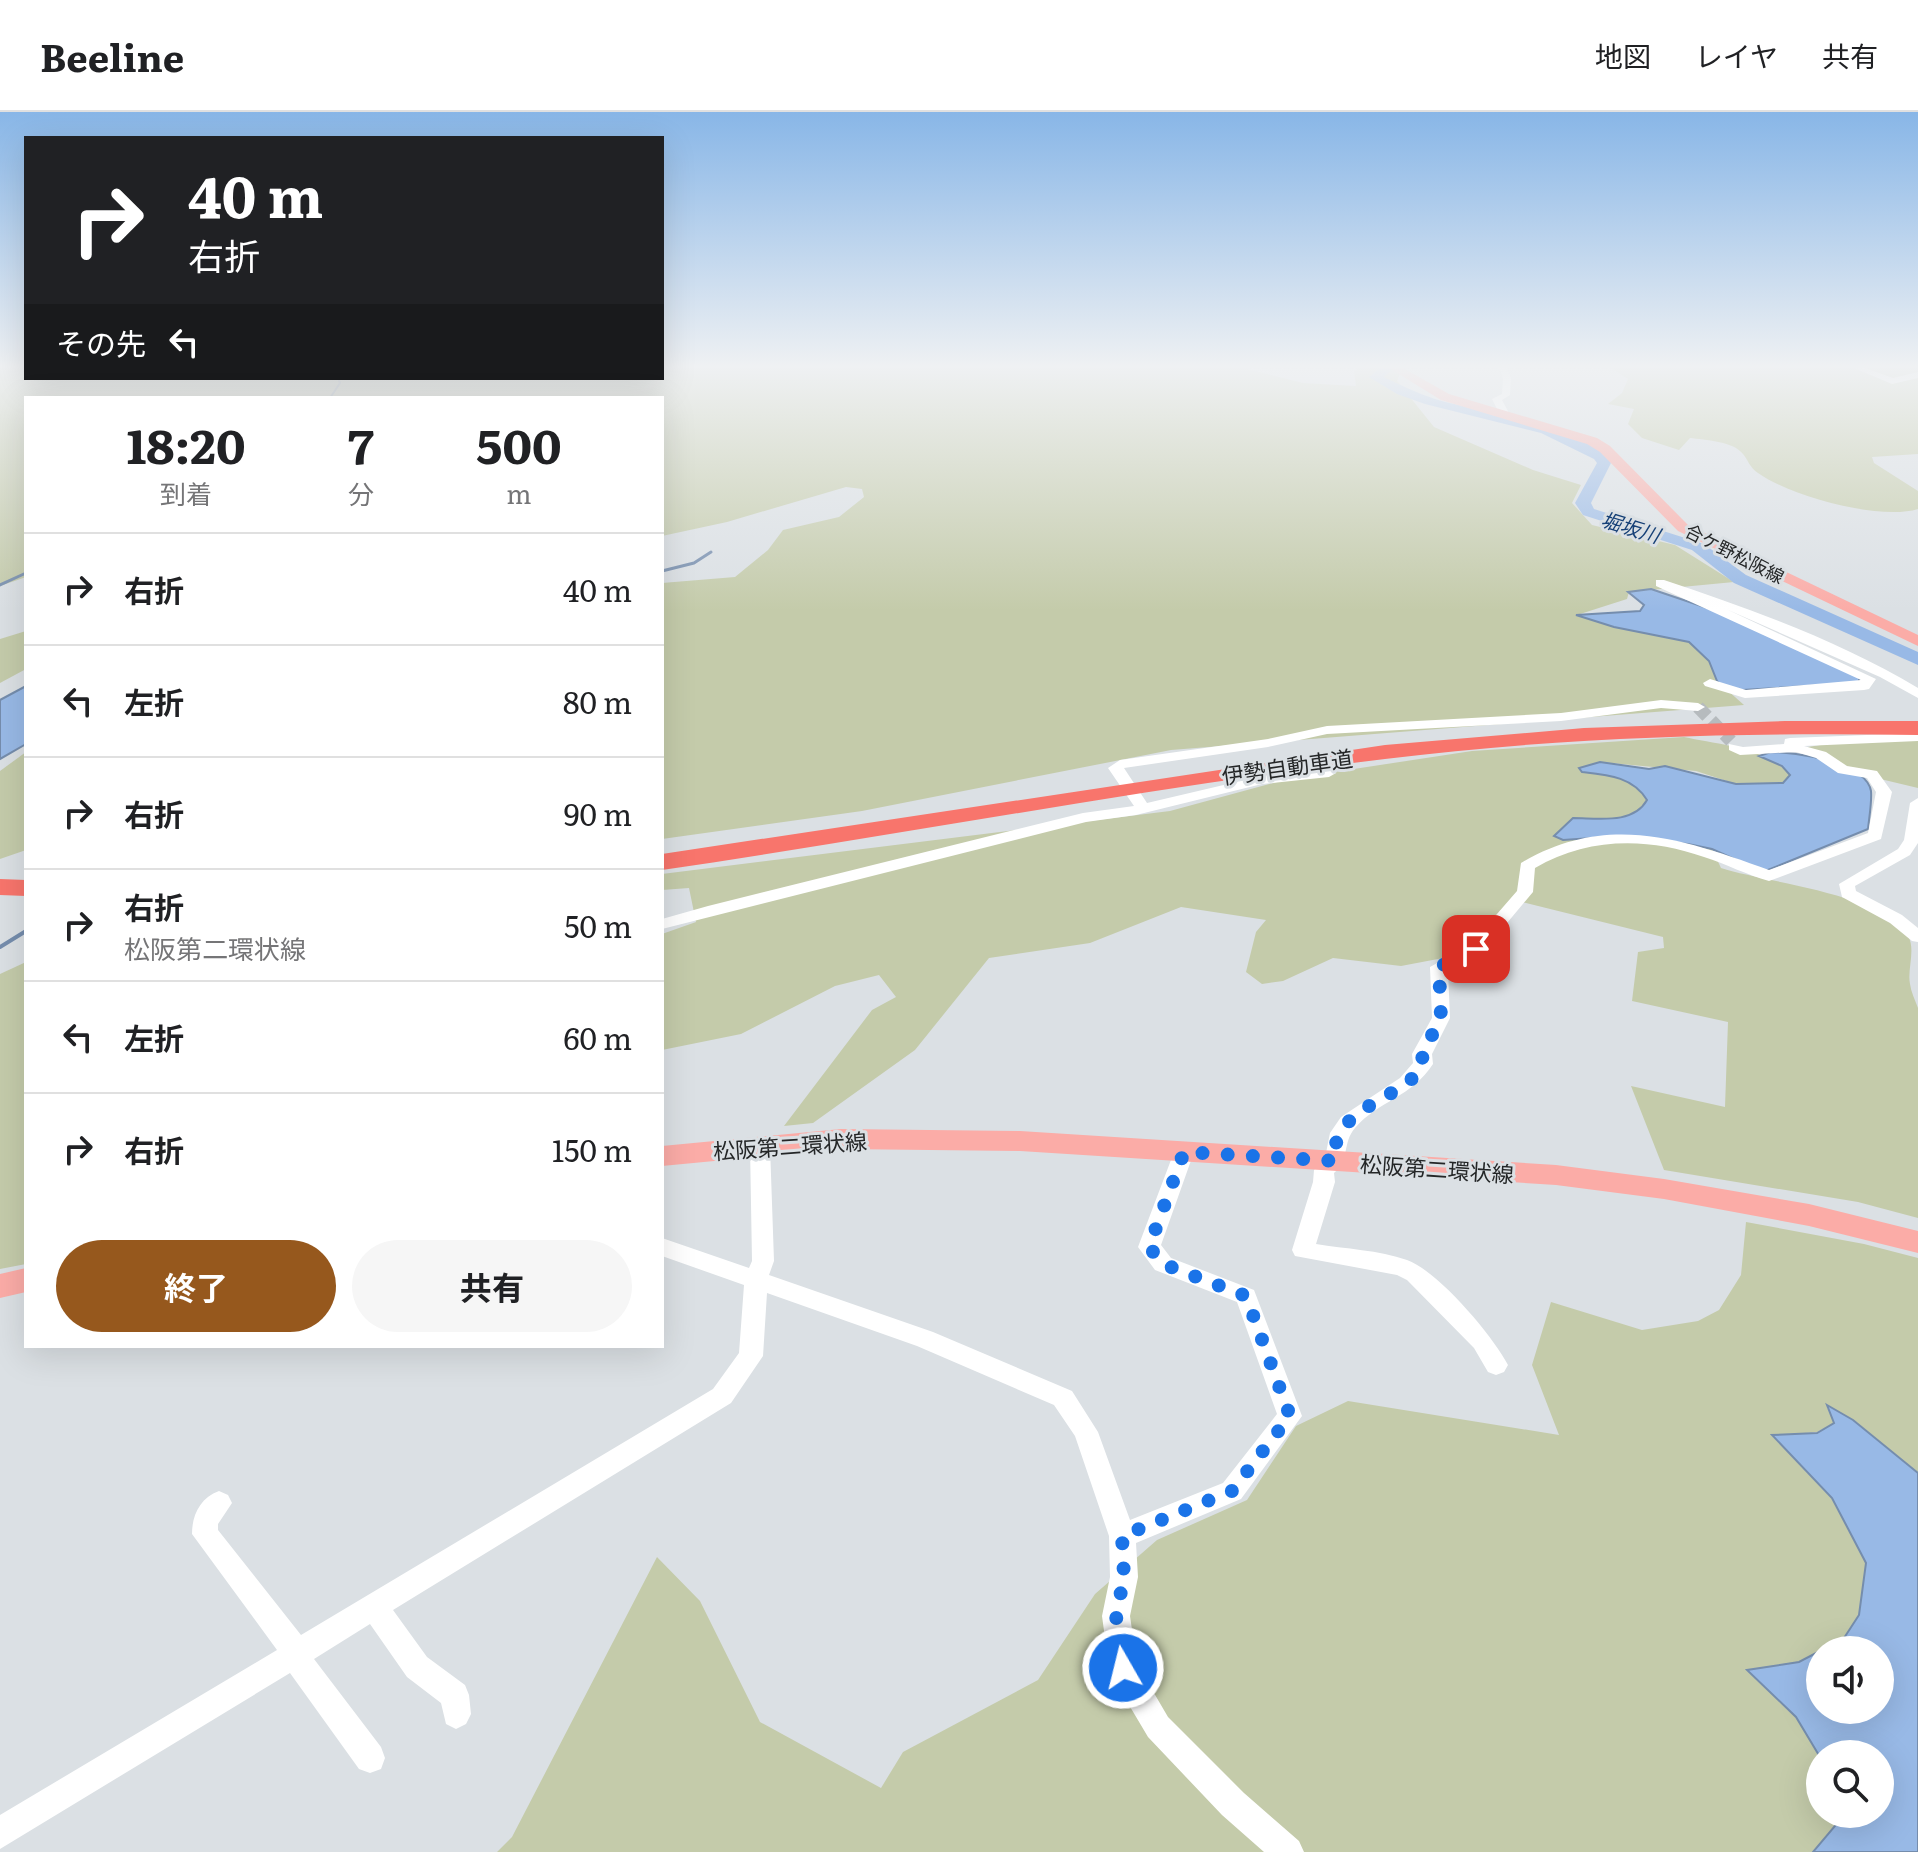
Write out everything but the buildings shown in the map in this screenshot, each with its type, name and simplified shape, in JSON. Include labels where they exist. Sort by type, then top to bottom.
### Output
[{"type":"highway","name":"伊勢自動車道","points":[[664,851],[1292,754],[1434,737],[1664,720],[1918,719]]},
{"type":"highway","name":"伊勢自動車道","points":[[664,862],[1300,763],[1470,743],[1672,729],[1918,728]]},
{"type":"highway","points":[[0,887],[24,888]]},
{"type":"highway","points":[[0,900],[24,900]]},
{"type":"main road","name":"合ケ野松阪線","points":[[1605,449],[1683,528],[1918,641]]},
{"type":"main road","name":"松阪第二環状線","points":[[664,1156],[841,1139],[1020,1141],[1556,1175],[1664,1189],[1809,1215],[1918,1242]]},
{"type":"main road","points":[[0,1286],[24,1280]]},
{"type":"street","points":[[1710,683],[1745,694],[1864,686],[1869,679],[1660,583],[1742,610],[1874,669],[1918,694]]},
{"type":"street","points":[[1143,807],[1115,768],[1327,730],[1561,717],[1661,704],[1698,707]]},
{"type":"street","points":[[1496,1365],[1482,1341],[1415,1274],[1402,1267],[1303,1250],[1324,1182],[1324,1170],[1335,1161],[1333,1146],[1353,1116],[1409,1082],[1423,1064],[1422,1054],[1441,1018],[1439,967],[1476,949],[1525,892],[1527,866],[1545,854],[1571,845],[1622,838],[1693,848],[1769,876],[1875,836],[1884,792],[1872,774],[1843,770],[1809,750],[1740,751],[1732,744],[1817,738],[1918,737]]},
{"type":"street","points":[[664,923],[868,870],[977,848],[1094,815],[1262,780],[1329,773]]},
{"type":"street","points":[[1918,803],[1912,840],[1904,852],[1847,884],[1848,893],[1896,919],[1918,937]]},
{"type":"street","points":[[0,1833],[722,1396],[751,1356],[756,1281],[763,1261],[760,1146]]},
{"type":"street","points":[[1122,1536],[1232,1491],[1290,1416],[1246,1296],[1163,1264],[1149,1247],[1184,1152]]},
{"type":"street","points":[[664,1248],[925,1339],[1063,1398],[1086,1432],[1122,1536],[1124,1577],[1116,1616],[1123,1668],[1158,1727],[1233,1804],[1288,1852]]},
{"type":"street","points":[[219,1503],[205,1520],[205,1534],[296,1652],[300,1664],[370,1758]]},
{"type":"street","points":[[374,1605],[416,1669],[429,1682],[455,1695],[456,1714]]},
{"type":"green space","points":[[0,449],[24,449],[24,578],[0,586]]},
{"type":"green space","points":[[664,449],[1485,449],[1533,470],[1581,485],[1572,503],[1592,525],[1675,545],[1734,582],[1629,592],[1627,599],[1577,615],[1614,627],[1689,642],[1709,661],[1717,681],[1744,705],[1171,750],[862,811],[664,839],[664,583],[735,577],[768,550],[783,530],[839,517],[864,497],[862,489],[846,487],[727,522],[664,536]]},
{"type":"green space","points":[[1918,449],[1918,454],[1872,457],[1874,463],[1918,491],[1918,509],[1881,512],[1813,498],[1755,471],[1738,450]]},
{"type":"green space","points":[[24,632],[24,670],[0,683],[0,639]]},
{"type":"green space","points":[[1684,737],[1755,753],[1790,775],[1783,783],[1736,784],[1696,771],[1600,762],[1579,768],[1583,772],[1627,782],[1647,800],[1641,808],[1624,817],[1573,818],[1607,837],[1712,849],[1721,868],[1850,900],[1894,921],[1908,936],[1911,947],[1910,984],[1918,1008],[1918,1218],[1858,1202],[1664,1170],[1631,1086],[1725,1107],[1728,1022],[1632,1001],[1638,952],[1664,948],[1663,937],[1522,902],[1478,934],[1459,955],[1401,966],[1333,958],[1283,981],[1262,984],[1246,972],[1256,932],[1266,920],[1181,907],[1090,943],[989,958],[915,1050],[813,1123],[784,1126],[872,1010],[896,997],[879,975],[835,986],[741,1034],[664,1050],[664,933],[696,922],[689,888],[664,890],[664,874],[1170,811],[1288,779],[1472,751]]},
{"type":"green space","points":[[1918,739],[1918,788],[1851,772],[1802,748],[1839,742]]},
{"type":"green space","points":[[24,753],[24,851],[0,859],[0,771]]},
{"type":"green space","points":[[24,963],[24,1264],[0,1269],[0,974]]},
{"type":"green space","points":[[1746,1222],[1864,1244],[1918,1258],[1918,1473],[1853,1420],[1827,1407],[1834,1423],[1817,1432],[1772,1436],[1832,1499],[1866,1563],[1859,1615],[1845,1636],[1806,1636],[1806,1658],[1748,1670],[1796,1717],[1810,1740],[1806,1740],[1806,1828],[1833,1828],[1813,1852],[497,1852],[512,1837],[657,1557],[700,1601],[760,1722],[881,1788],[903,1752],[1038,1680],[1095,1594],[1157,1540],[1247,1500],[1296,1426],[1348,1401],[1559,1435],[1532,1365],[1551,1302],[1642,1330],[1698,1321],[1719,1310],[1741,1275]]},
{"type":"water","points":[[1651,589],[1722,613],[1860,677],[1858,683],[1726,691],[1717,681],[1709,661],[1689,642],[1614,627],[1576,615],[1640,611],[1644,605],[1628,592]]},
{"type":"water","points":[[24,687],[24,745],[0,759],[0,700]]},
{"type":"water","points":[[1771,752],[1812,757],[1857,773],[1871,791],[1868,829],[1763,872],[1712,849],[1688,844],[1607,837],[1563,840],[1554,836],[1573,818],[1624,817],[1641,808],[1647,800],[1627,782],[1582,772],[1579,768],[1600,762],[1649,769],[1665,766],[1736,784],[1783,783],[1790,775],[1782,766],[1759,756]]},
{"type":"water","points":[[1827,1405],[1853,1420],[1918,1473],[1918,1852],[1813,1852],[1833,1828],[1894,1828],[1894,1740],[1810,1740],[1796,1717],[1747,1670],[1806,1658],[1806,1724],[1894,1724],[1894,1636],[1845,1636],[1859,1615],[1866,1563],[1832,1498],[1772,1435],[1817,1433],[1834,1423]]},
{"type":"waterway","name":"堀坂川","points":[[1588,449],[1600,456],[1604,463],[1597,482],[1583,503],[1588,512],[1604,520],[1658,533],[1698,547],[1740,579],[1918,659]]},
{"type":"waterway","points":[[664,570],[694,563],[711,552]]},
{"type":"waterway","points":[[0,585],[24,574]]},
{"type":"waterway","points":[[0,947],[24,932]]},
{"type":"tunnel","points":[[1698,707],[1731,741]]},
{"type":"route","points":[[1123,1668],[1116,1616],[1124,1577],[1122,1536],[1232,1491],[1290,1416],[1246,1296],[1163,1264],[1149,1247],[1184,1152],[1335,1161],[1333,1146],[1353,1116],[1409,1082],[1423,1064],[1422,1054],[1441,1018],[1439,967],[1476,949]]}]
